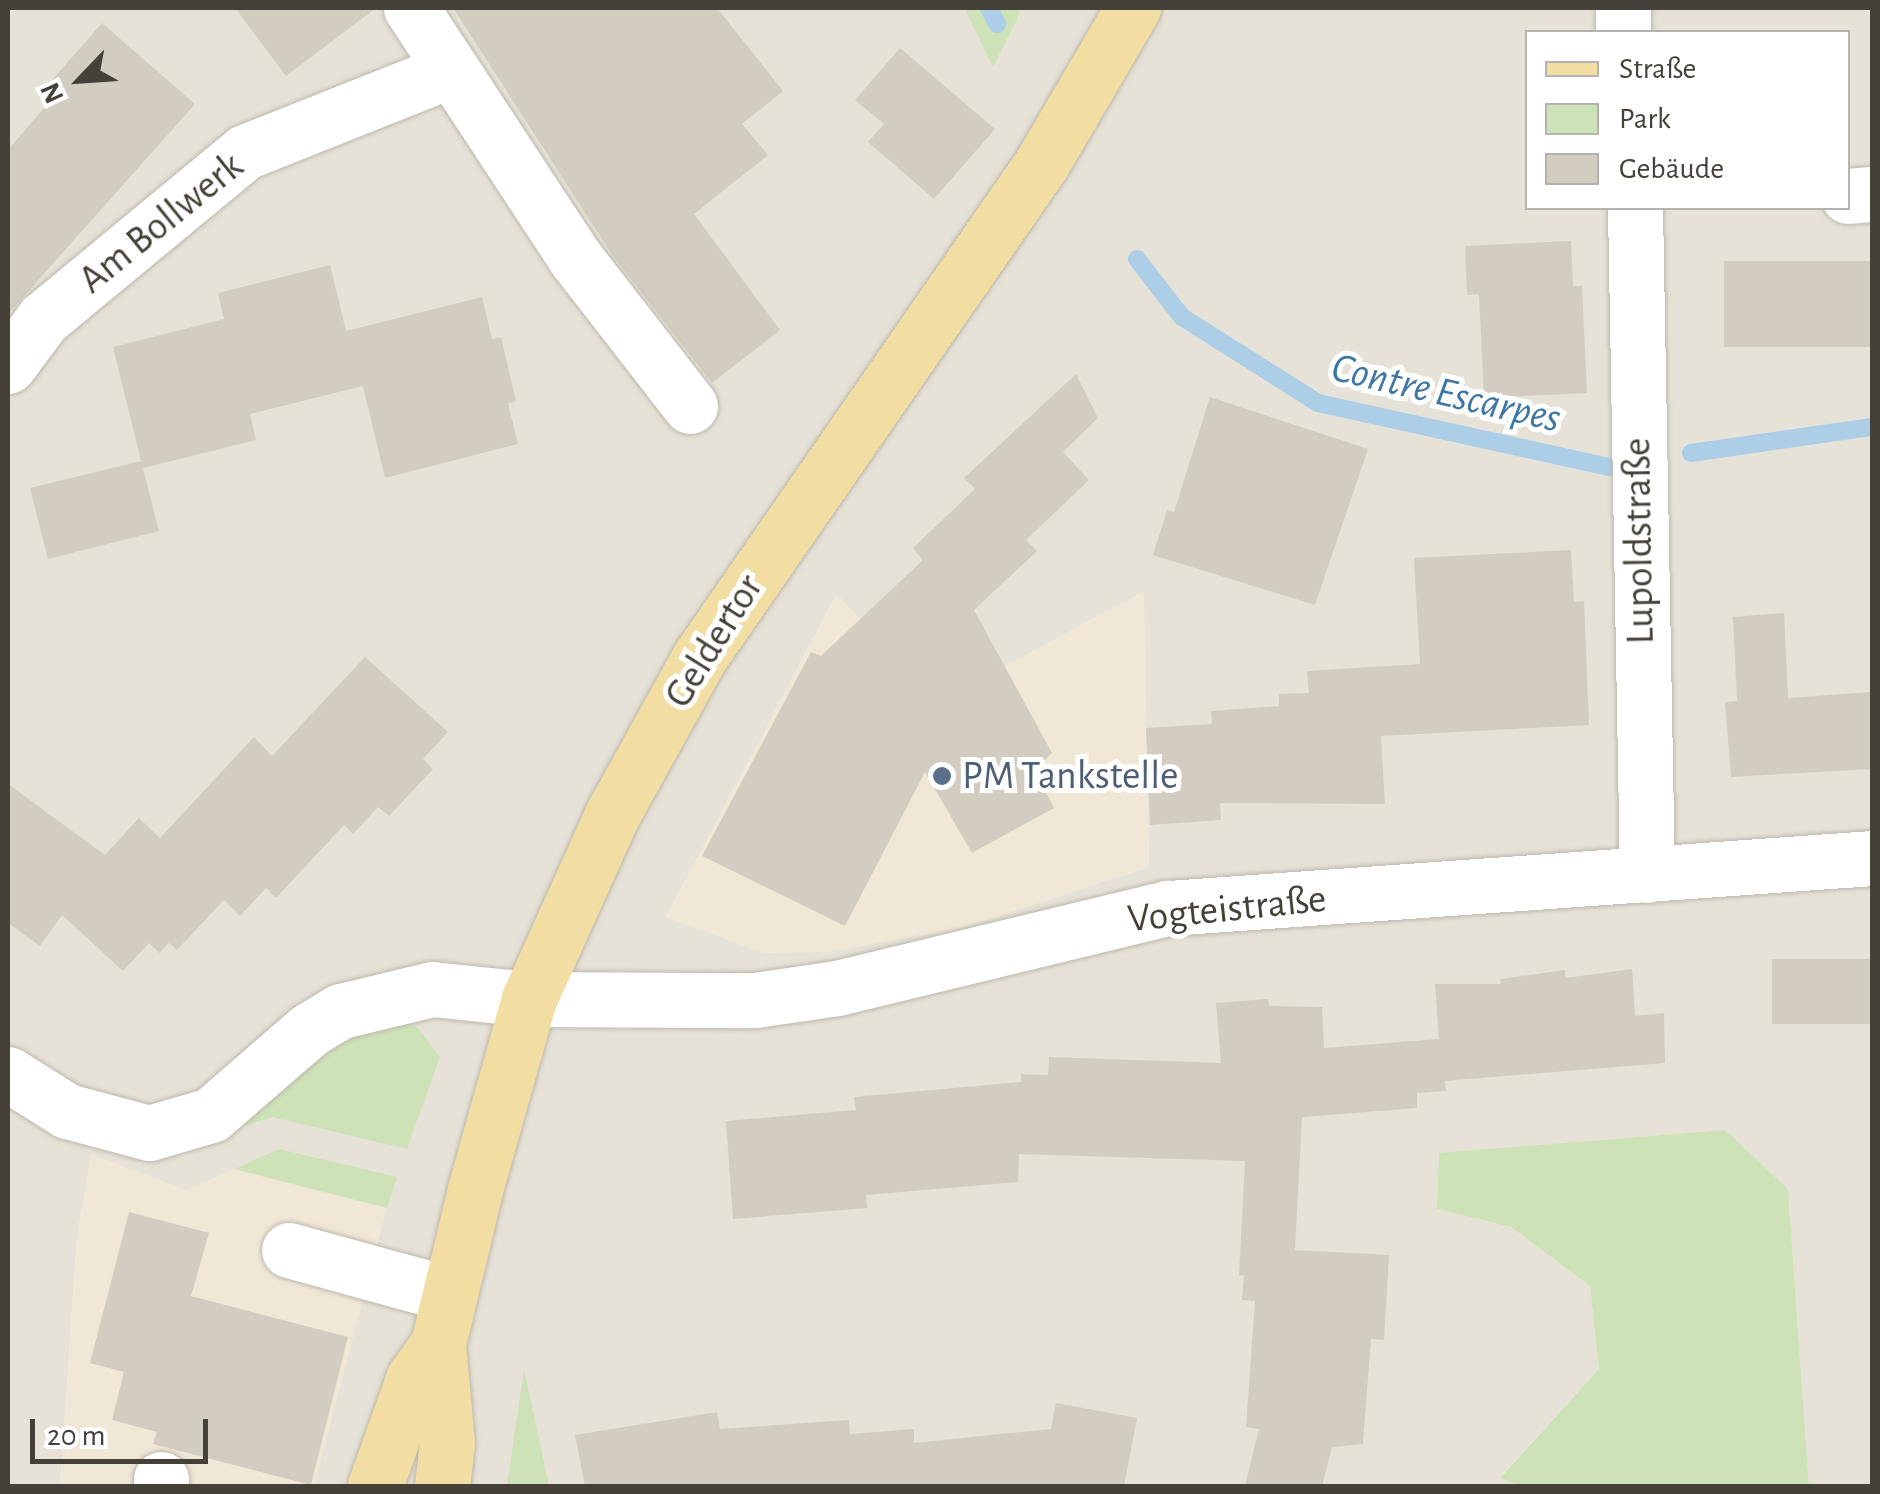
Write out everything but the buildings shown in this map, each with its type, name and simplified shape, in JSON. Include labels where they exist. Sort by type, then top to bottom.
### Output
[{"type":"main road","name":"Geldertor","points":[[374,1486],[413,1379],[444,1318],[529,999],[612,814],[699,658],[1042,163],[1133,8]]},
{"type":"main road","name":"Geldertor","points":[[442,1486],[446,1442],[444,1318]]},
{"type":"street","points":[[411,8],[576,259],[690,406]]},
{"type":"street","name":"Am Bollwerk","points":[[8,366],[43,319],[245,152],[451,70]]},
{"type":"street","name":"Lupoldstraße","points":[[1635,210],[1647,875]]},
{"type":"street","name":"Vogteistraße","points":[[8,1074],[67,1111],[149,1133],[210,1115],[309,1030],[373,999],[432,988],[529,999],[755,1000],[837,988],[1168,908],[1872,858]]},
{"type":"street","points":[[289,1250],[444,1318]]},
{"type":"shaded area","points":[[8,8],[964,8],[993,66],[1020,15],[1017,8],[1872,8],[1872,1486],[1809,1486],[1788,1189],[1724,1130],[1439,1154],[1437,1209],[1511,1227],[1590,1286],[1599,1369],[1500,1477],[1521,1486],[314,1486],[375,1250],[235,1169],[187,1191],[91,1155],[77,1236],[60,1486],[8,1486]],"holes":[[[836,595],[937,701],[967,718],[1019,690],[1005,667],[1146,728],[1149,867],[960,928],[666,917]]]},
{"type":"shaded area","name":"PM Tankstelle","points":[[1144,591],[1149,867],[960,928],[828,952],[763,953],[666,917],[837,594],[937,701],[967,718],[1018,691],[1005,666]]},
{"type":"shaded area","points":[[91,1154],[186,1190],[235,1169],[387,1208],[314,1486],[60,1486],[77,1236]]},
{"type":"green space","points":[[964,8],[1017,8],[1020,14],[993,67]]},
{"type":"green space","points":[[400,1019],[419,1029],[440,1057],[407,1149],[272,1117],[235,1129],[298,1070],[348,1038]]},
{"type":"green space","points":[[1725,1130],[1788,1189],[1809,1486],[1521,1486],[1500,1478],[1599,1369],[1590,1286],[1511,1227],[1437,1209],[1439,1153]]},
{"type":"green space","points":[[279,1149],[397,1177],[387,1208],[235,1169]]},
{"type":"green space","points":[[524,1369],[549,1486],[507,1486]]},
{"type":"waterway","name":"Contre Escarpes","points":[[989,8],[997,24]]},
{"type":"waterway","name":"Contre Escarpes","points":[[1137,259],[1182,317],[1318,403],[1610,467]]},
{"type":"waterway","name":"Contre Escarpes","points":[[1691,453],[1872,427]]},
{"type":"place","name":"PM Tankstelle","points":[[942,776]]}]
